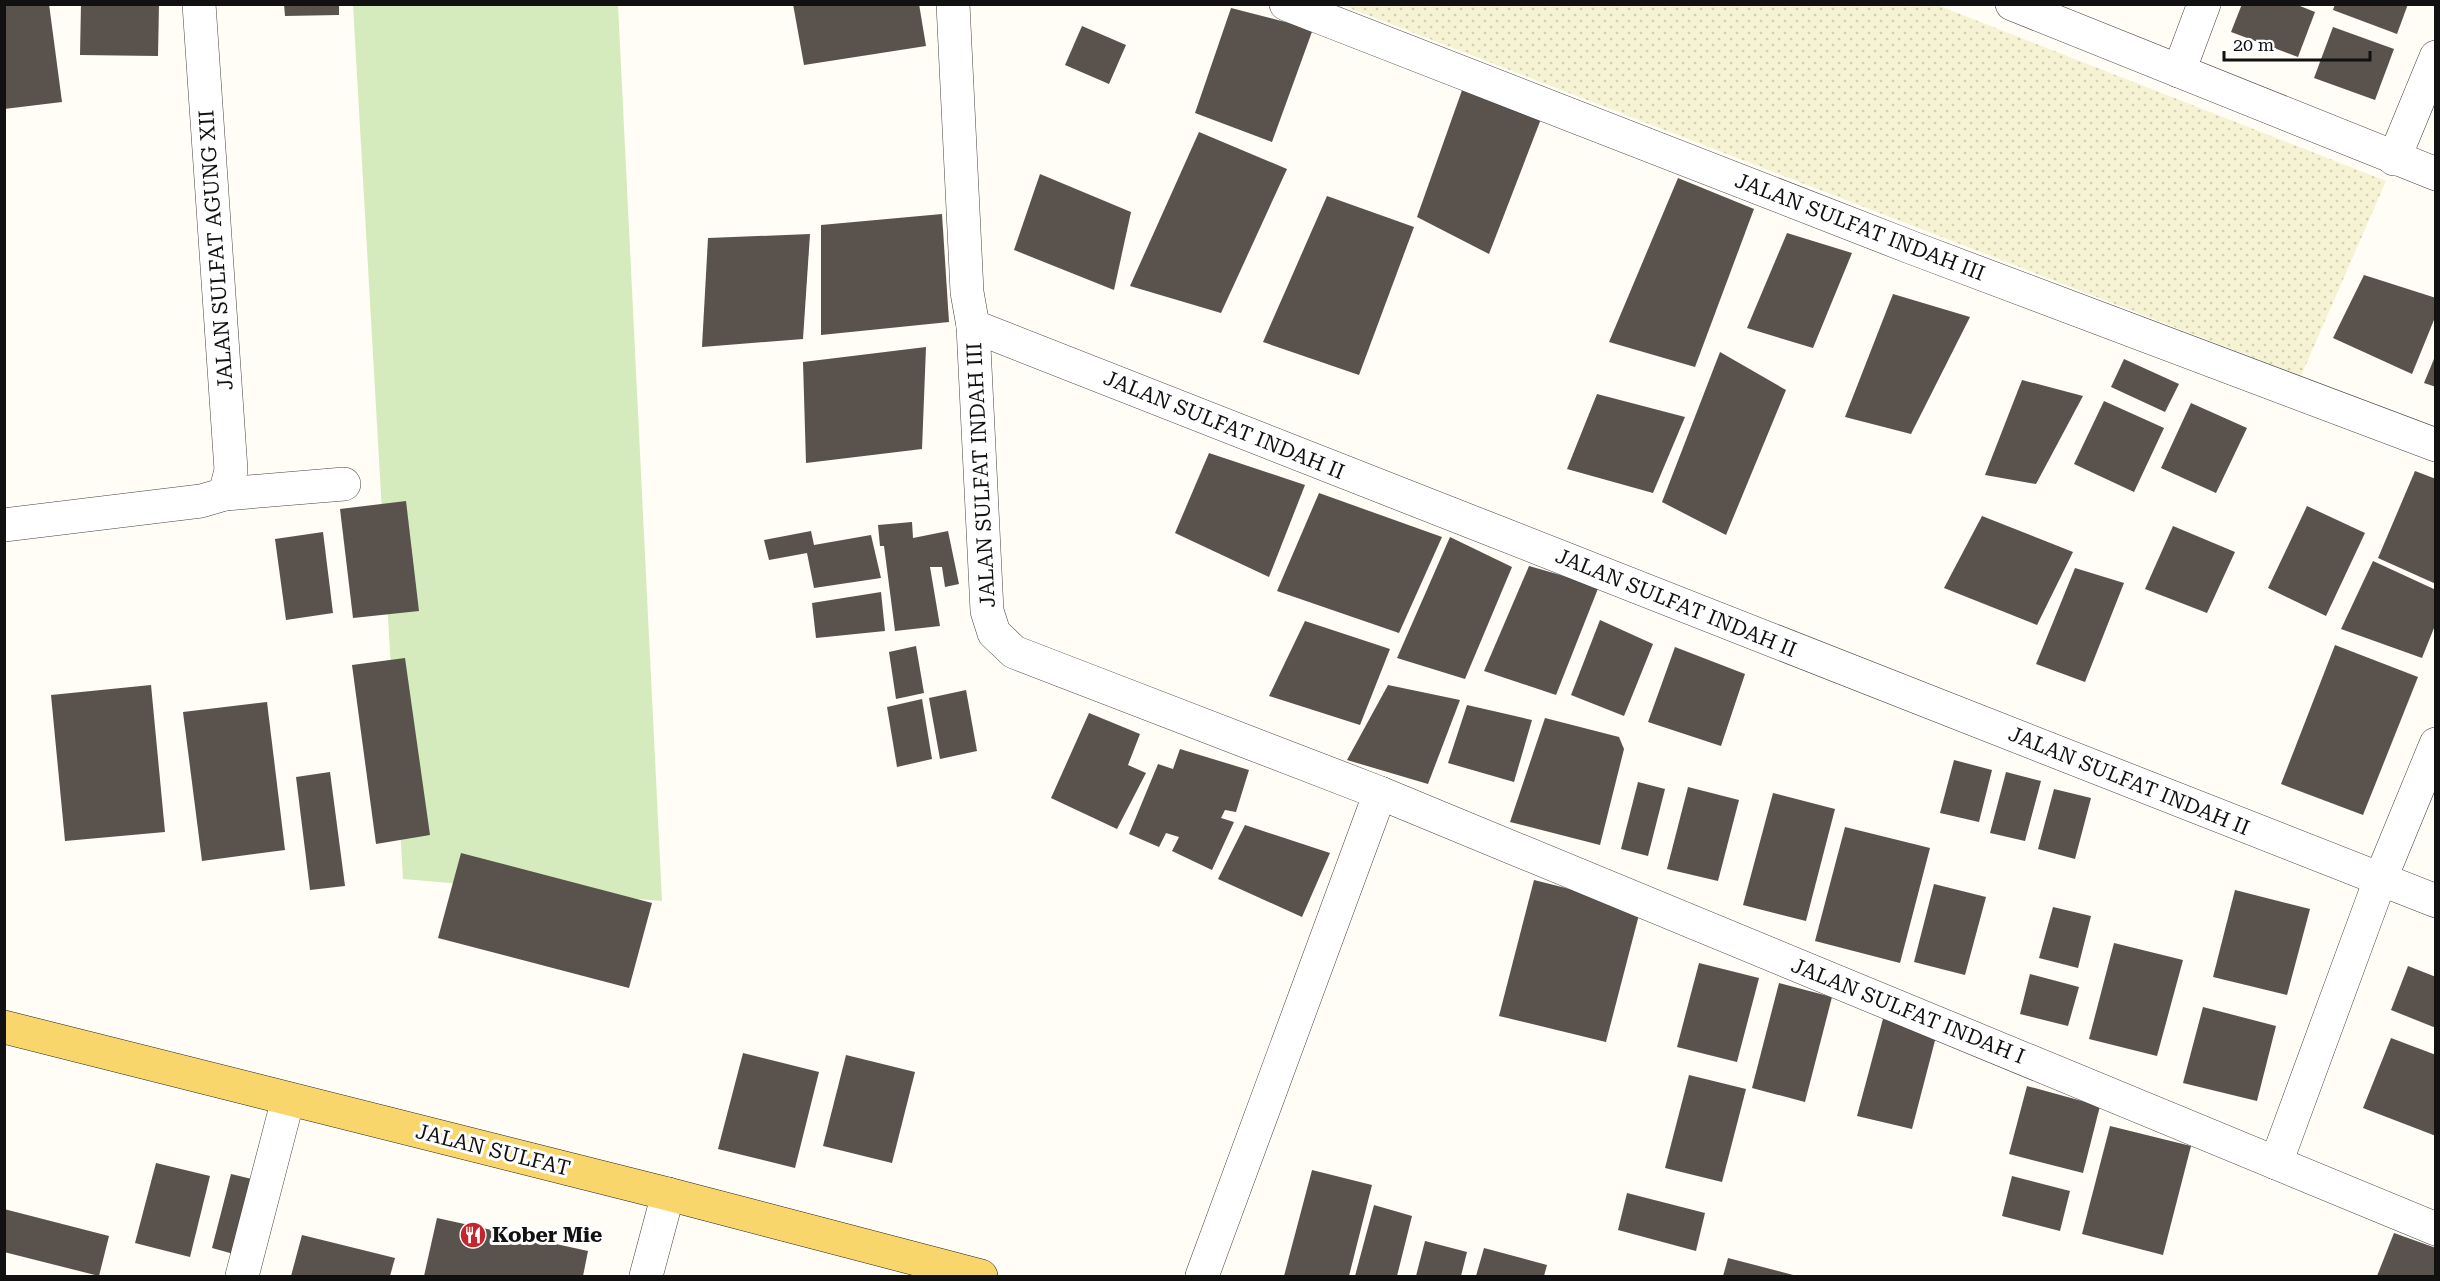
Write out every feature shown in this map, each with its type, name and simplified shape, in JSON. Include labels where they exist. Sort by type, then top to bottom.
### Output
[{"type":"main road","name":"JALAN SULFAT","points":[[4,1027],[668,1194],[981,1276]]},
{"type":"street","name":"JALAN SULFAT AGUNG XII","points":[[199,4],[231,470],[225,494]]},
{"type":"street","name":"JALAN SULFAT INDAH III","points":[[953,4],[967,292],[973,326],[987,611],[994,633],[1014,652],[1380,793]]},
{"type":"street","name":"JALAN SULFAT INDAH III","points":[[1286,4],[1910,247],[2436,445]]},
{"type":"street","points":[[2012,4],[2436,174]]},
{"type":"street","points":[[2179,71],[2204,4]]},
{"type":"street","points":[[2394,159],[2436,57]]},
{"type":"street","name":"JALAN SULFAT INDAH II","points":[[973,326],[2436,901]]},
{"type":"street","points":[[4,525],[201,501],[225,494],[344,484]]},
{"type":"street","points":[[2276,1163],[2380,880],[2436,744]]},
{"type":"street","points":[[1202,1276],[1380,793]]},
{"type":"street","name":"JALAN SULFAT INDAH I","points":[[1380,793],[2436,1228]]},
{"type":"street","points":[[242,1276],[288,1099]]},
{"type":"street","points":[[646,1276],[668,1194]]},
{"type":"shaded area","points":[[1342,5],[1937,5],[2386,181],[2301,376]]},
{"type":"green space","points":[[353,5],[618,5],[662,901],[403,879]]},
{"type":"building","points":[[4,4],[49,4],[62,102],[4,109]]},
{"type":"building","points":[[81,4],[159,4],[158,56],[80,55]]},
{"type":"building","points":[[284,4],[339,4],[339,15],[285,16]]},
{"type":"building","points":[[793,4],[919,4],[926,46],[804,65]]},
{"type":"building","points":[[2242,4],[2295,4],[2315,12],[2298,57],[2231,32]]},
{"type":"building","points":[[2335,4],[2408,4],[2397,34],[2333,10]]},
{"type":"building","points":[[1231,8],[1313,29],[1272,142],[1195,113]]},
{"type":"building","points":[[1082,26],[1126,45],[1109,84],[1065,65]]},
{"type":"building","points":[[2333,27],[2394,49],[2375,100],[2314,78]]},
{"type":"building","points":[[1466,79],[1546,106],[1489,254],[1417,217]]},
{"type":"building","points":[[1199,132],[1287,169],[1221,313],[1130,286]]},
{"type":"building","points":[[1040,174],[1131,212],[1114,290],[1014,250]]},
{"type":"building","points":[[1678,178],[1754,209],[1695,367],[1609,342]]},
{"type":"building","points":[[1327,196],[1414,227],[1359,375],[1263,342]]},
{"type":"building","points":[[942,214],[949,322],[821,335],[821,225]]},
{"type":"building","points":[[1787,233],[1852,253],[1813,348],[1747,328]]},
{"type":"building","points":[[810,234],[803,339],[702,347],[708,238]]},
{"type":"building","points":[[2364,275],[2436,298],[2436,315],[2412,374],[2333,338]]},
{"type":"building","points":[[1893,294],[1970,317],[1911,434],[1845,417]]},
{"type":"building","points":[[926,347],[922,449],[806,463],[803,362]]},
{"type":"building","points":[[1720,352],[1786,390],[1726,535],[1662,502]]},
{"type":"building","points":[[2436,354],[2436,387],[2424,383]]},
{"type":"building","points":[[2124,359],[2179,384],[2165,412],[2111,387]]},
{"type":"building","points":[[2022,380],[2083,396],[2036,484],[1985,475]]},
{"type":"building","points":[[1597,394],[1685,417],[1653,493],[1567,469]]},
{"type":"building","points":[[2104,401],[2164,428],[2134,492],[2074,464]]},
{"type":"building","points":[[2191,403],[2247,428],[2216,493],[2161,468]]},
{"type":"building","points":[[1209,453],[1305,485],[1269,577],[1175,533]]},
{"type":"building","points":[[2415,471],[2436,479],[2436,584],[2378,558]]},
{"type":"building","points":[[1319,493],[1442,537],[1399,633],[1277,591]]},
{"type":"building","points":[[406,501],[419,611],[353,618],[340,509]]},
{"type":"building","points":[[2307,506],[2365,533],[2326,616],[2268,588]]},
{"type":"building","points":[[1982,516],[2073,552],[2037,625],[1944,588]]},
{"type":"building","points":[[912,522],[913,538],[948,531],[959,584],[945,587],[942,567],[930,567],[940,626],[895,631],[884,546],[880,546],[878,525]]},
{"type":"building","points":[[2173,526],[2235,552],[2207,613],[2145,589]]},
{"type":"building","points":[[811,531],[814,545],[871,535],[881,578],[814,588],[807,553],[769,560],[764,540]]},
{"type":"building","points":[[323,532],[333,613],[286,620],[275,539]]},
{"type":"building","points":[[1450,537],[1512,567],[1465,679],[1397,658]]},
{"type":"building","points":[[2373,561],[2436,590],[2436,623],[2422,658],[2341,629]]},
{"type":"building","points":[[1529,566],[1599,586],[1556,695],[1484,671]]},
{"type":"building","points":[[2075,568],[2124,583],[2085,682],[2036,664]]},
{"type":"building","points":[[881,592],[885,631],[816,638],[812,603]]},
{"type":"building","points":[[1600,620],[1653,644],[1624,716],[1571,695]]},
{"type":"building","points":[[1305,621],[1390,649],[1360,725],[1269,696]]},
{"type":"building","points":[[2335,645],[2418,677],[2363,815],[2281,784]]},
{"type":"building","points":[[916,646],[924,693],[896,699],[889,652]]},
{"type":"building","points":[[1675,647],[1745,674],[1721,746],[1648,722]]},
{"type":"building","points":[[405,658],[430,835],[376,844],[352,665]]},
{"type":"building","points":[[151,685],[165,832],[65,841],[51,695]]},
{"type":"building","points":[[1388,685],[1460,700],[1428,784],[1347,760]]},
{"type":"building","points":[[966,690],[977,751],[940,759],[929,698]]},
{"type":"building","points":[[922,699],[932,759],[897,767],[887,707]]},
{"type":"building","points":[[267,702],[285,850],[202,861],[183,712]]},
{"type":"building","points":[[1467,705],[1532,720],[1514,782],[1448,763]]},
{"type":"building","points":[[1089,713],[1140,734],[1128,765],[1146,773],[1117,829],[1051,798]]},
{"type":"building","points":[[1545,718],[1619,737],[1624,749],[1600,845],[1510,822]]},
{"type":"building","points":[[1180,749],[1249,770],[1236,812],[1225,810],[1221,818],[1234,822],[1212,870],[1172,851],[1179,837],[1166,833],[1159,847],[1129,834],[1158,764],[1173,769]]},
{"type":"building","points":[[1954,760],[1992,770],[1979,822],[1940,813]]},
{"type":"building","points":[[330,772],[345,886],[310,890],[296,777]]},
{"type":"building","points":[[2006,772],[2041,781],[2025,841],[1990,833]]},
{"type":"building","points":[[1638,782],[1665,789],[1648,856],[1621,849]]},
{"type":"building","points":[[1688,787],[1739,800],[1718,881],[1667,869]]},
{"type":"building","points":[[2054,789],[2091,798],[2075,859],[2038,849]]},
{"type":"building","points":[[1773,793],[1835,809],[1806,921],[1743,905]]},
{"type":"building","points":[[1245,825],[1330,853],[1302,917],[1218,879]]},
{"type":"building","points":[[1845,827],[1930,848],[1900,963],[1815,941]]},
{"type":"building","points":[[461,853],[652,903],[629,988],[438,938]]},
{"type":"building","points":[[1534,880],[1641,907],[1606,1042],[1499,1016]]},
{"type":"building","points":[[1934,884],[1986,897],[1965,975],[1914,962]]},
{"type":"building","points":[[2235,890],[2310,909],[2287,995],[2213,977]]},
{"type":"building","points":[[2053,907],[2091,916],[2078,968],[2039,958]]},
{"type":"building","points":[[2114,943],[2183,960],[2157,1056],[2089,1039]]},
{"type":"building","points":[[1699,963],[1759,978],[1737,1062],[1677,1047]]},
{"type":"building","points":[[2408,966],[2436,977],[2436,1028],[2391,1010]]},
{"type":"building","points":[[2030,974],[2079,987],[2068,1026],[2020,1014]]},
{"type":"building","points":[[1779,983],[1832,997],[1805,1102],[1752,1088]]},
{"type":"building","points":[[2203,1007],[2276,1026],[2257,1101],[2183,1083]]},
{"type":"building","points":[[1884,1015],[1938,1029],[1912,1129],[1857,1116]]},
{"type":"building","points":[[2391,1038],[2436,1055],[2436,1136],[2363,1108]]},
{"type":"building","points":[[743,1053],[819,1072],[795,1168],[718,1149]]},
{"type":"building","points":[[846,1055],[915,1072],[892,1163],[823,1146]]},
{"type":"building","points":[[1689,1075],[1746,1089],[1722,1182],[1665,1168]]},
{"type":"building","points":[[2027,1086],[2100,1106],[2083,1173],[2009,1154]]},
{"type":"building","points":[[2110,1126],[2191,1146],[2163,1255],[2082,1234]]},
{"type":"building","points":[[156,1163],[210,1176],[190,1257],[135,1243]]},
{"type":"building","points":[[1312,1170],[1372,1185],[1349,1276],[1284,1276]]},
{"type":"building","points":[[231,1174],[260,1181],[241,1256],[212,1248]]},
{"type":"building","points":[[2012,1176],[2070,1191],[2060,1231],[2002,1216]]},
{"type":"building","points":[[1627,1193],[1705,1213],[1696,1251],[1618,1230]]},
{"type":"building","points":[[1374,1205],[1412,1216],[1397,1276],[1355,1276]]},
{"type":"building","points":[[4,1209],[109,1236],[99,1276],[4,1252]]},
{"type":"building","name":"Kober Mie","points":[[437,1218],[588,1251],[583,1276],[424,1276]]},
{"type":"building","points":[[2394,1233],[2436,1248],[2436,1276],[2377,1276]]},
{"type":"building","points":[[302,1235],[395,1258],[390,1276],[291,1276]]},
{"type":"building","points":[[1425,1241],[1467,1252],[1461,1276],[1416,1276]]},
{"type":"building","points":[[1484,1248],[1547,1265],[1544,1276],[1476,1276]]},
{"type":"building","points":[[1728,1258],[1797,1276],[1723,1276]]},
{"type":"place","name":"Kober Mie","points":[[473,1235]]}]
